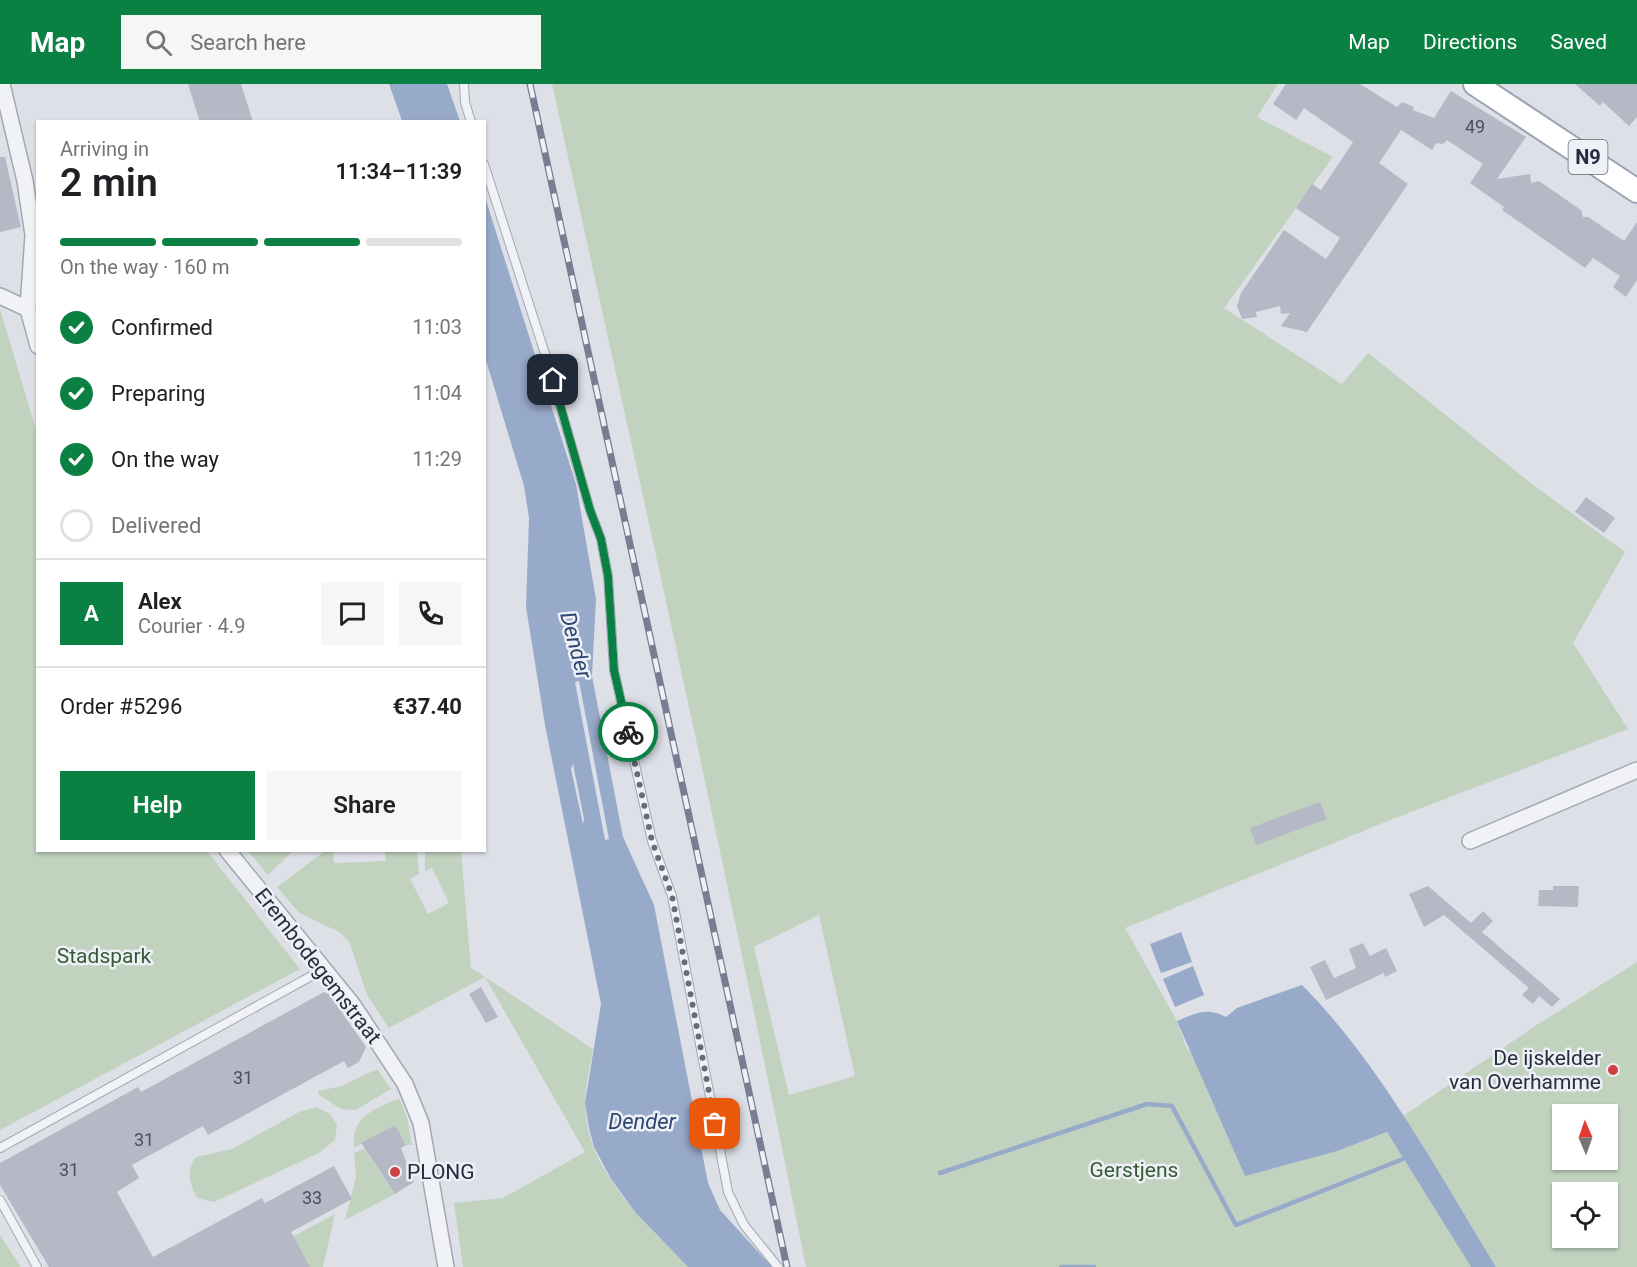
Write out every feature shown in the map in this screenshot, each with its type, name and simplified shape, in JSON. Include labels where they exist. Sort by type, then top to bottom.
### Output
[{"type":"main road","name":"N9","points":[[1475,84],[1637,191]]},
{"type":"street","points":[[2,84],[25,181],[33,235],[33,312],[36,332]]},
{"type":"street","points":[[0,296],[33,312]]},
{"type":"street","points":[[1470,841],[1637,770]]},
{"type":"street","name":"Erembodegemstraat","points":[[229,852],[353,1005],[405,1084],[421,1123],[446,1267]]},
{"type":"lane","points":[[457,84],[470,120]]},
{"type":"lane","points":[[464,84],[465,102]]},
{"type":"lane","points":[[486,170],[547,360],[590,510],[601,539],[608,576],[614,670],[652,841],[672,896],[728,1192],[744,1225],[778,1267]]},
{"type":"lane","points":[[0,1148],[324,969]]},
{"type":"lane","points":[[0,1200],[37,1267]]},
{"type":"green space","name":"Gerstjens","points":[[552,84],[1278,84],[1257,117],[1333,157],[1224,308],[1342,384],[1368,353],[1532,484],[1625,552],[1573,643],[1628,729],[1390,820],[1125,928],[1177,1021],[1187,1049],[1337,1151],[1387,1132],[1471,1267],[806,1267],[714,823]],"holes":[[[819,915],[855,1076],[789,1095],[754,947]]]},
{"type":"green space","name":"Stadspark","points":[[0,309],[36,430],[36,852],[208,852],[300,969],[0,1130]]},
{"type":"green space","points":[[249,852],[292,852],[268,875]]},
{"type":"green space","points":[[324,852],[333,852],[334,863],[386,861],[385,852],[417,852],[419,874],[410,879],[428,914],[449,903],[432,868],[425,871],[425,852],[461,852],[471,968],[485,977],[389,1028],[367,995],[349,941],[339,932],[298,912],[277,887]]},
{"type":"green space","points":[[1637,962],[1637,1267],[1496,1267],[1403,1116],[1538,1024]]},
{"type":"green space","points":[[485,977],[593,1049],[585,1104],[588,1129],[595,1152],[621,1194],[688,1267],[463,1267],[454,1203],[503,1198],[585,1152]]},
{"type":"green space","points":[[377,1069],[391,1089],[356,1110],[341,1109],[319,1095],[318,1091],[342,1086]]},
{"type":"green space","points":[[395,1100],[400,1100],[407,1117],[412,1145],[406,1145],[395,1125],[354,1148],[356,1129],[364,1116]]},
{"type":"green space","points":[[316,1107],[329,1113],[337,1124],[335,1140],[319,1153],[214,1202],[197,1198],[190,1177],[191,1167],[196,1157],[232,1149],[299,1112]]},
{"type":"green space","points":[[364,1149],[395,1194],[345,1220],[356,1177],[354,1153]]},
{"type":"green space","points":[[335,1214],[323,1267],[309,1267],[292,1237]]},
{"type":"green space","points":[[0,1235],[21,1267],[0,1267]]},
{"type":"water","points":[[389,84],[447,84],[460,120],[402,120]]},
{"type":"water","name":"Dender","points":[[486,200],[576,484],[596,599],[592,676],[623,837],[654,905],[708,1183],[720,1210],[772,1267],[688,1267],[635,1212],[611,1179],[594,1147],[585,1103],[601,1004],[545,725],[526,607],[529,518],[524,486],[486,360]],"holes":[[[579,681],[609,839],[605,840],[575,682]],[[573,764],[584,819],[583,824],[571,769]]]},
{"type":"water","points":[[1181,932],[1192,962],[1161,973],[1150,944]]},
{"type":"water","points":[[1193,966],[1204,995],[1175,1007],[1163,979]]},
{"type":"water","points":[[1302,985],[1357,1048],[1382,1084],[1430,1157],[1496,1267],[1471,1267],[1387,1132],[1337,1151],[1245,1176],[1177,1021],[1207,1012],[1226,1017],[1237,1008]]},
{"type":"building","points":[[188,84],[241,84],[252,120],[199,120]]},
{"type":"building","points":[[1286,84],[1360,84],[1397,107],[1402,102],[1414,107],[1413,110],[1434,118],[1451,91],[1526,137],[1497,179],[1530,174],[1531,183],[1539,181],[1581,210],[1583,217],[1588,217],[1624,241],[1637,222],[1637,280],[1626,297],[1613,287],[1620,276],[1593,258],[1585,268],[1502,210],[1504,207],[1470,183],[1483,164],[1447,140],[1443,144],[1436,143],[1432,150],[1401,130],[1379,163],[1408,184],[1307,332],[1281,326],[1290,313],[1281,314],[1280,306],[1256,312],[1257,317],[1242,319],[1237,306],[1241,293],[1284,230],[1326,259],[1340,238],[1296,208],[1312,184],[1321,190],[1353,142],[1304,108],[1296,120],[1273,104]]},
{"type":"building","points":[[1575,84],[1637,84],[1637,117],[1629,126],[1603,102],[1600,106]]},
{"type":"building","points":[[0,157],[5,157],[21,227],[0,232]]},
{"type":"building","points":[[1586,497],[1615,518],[1604,533],[1575,512]]},
{"type":"building","points":[[1320,802],[1327,819],[1256,845],[1250,828]]},
{"type":"building","points":[[1428,886],[1471,923],[1483,911],[1493,921],[1482,932],[1560,999],[1552,1007],[1539,996],[1533,1004],[1522,995],[1529,988],[1444,915],[1424,927],[1409,894]]},
{"type":"building","points":[[1553,886],[1579,886],[1578,907],[1538,906],[1539,890],[1553,890]]},
{"type":"building","points":[[1363,943],[1370,956],[1386,948],[1397,971],[1385,977],[1384,973],[1326,1000],[1310,967],[1325,960],[1334,978],[1356,968],[1349,949]]},
{"type":"building","points":[[481,987],[498,1017],[486,1023],[469,994]]},
{"type":"building","points":[[324,992],[329,994],[366,1047],[359,1062],[348,1068],[344,1061],[208,1135],[203,1126],[132,1165],[139,1178],[117,1192],[153,1257],[262,1198],[265,1203],[334,1166],[352,1199],[291,1232],[310,1267],[49,1267],[0,1185],[0,1163],[138,1087],[141,1092]]},
{"type":"building","points":[[395,1125],[406,1145],[401,1148],[414,1182],[395,1194],[361,1143]]},
{"type":"waterway","points":[[940,1173],[1147,1104],[1172,1106],[1236,1225],[1403,1159]]},
{"type":"waterway","points":[[1061,1267],[1094,1267]]},
{"type":"railway","points":[[530,84],[787,1267]]},
{"type":"way so far","points":[[628,732],[652,841],[672,896],[715,1124]]},
{"type":"place","name":"De ijskelder van Overhamme","points":[[1613,1070]]},
{"type":"place","name":"PLONG","points":[[395,1172]]},
{"type":"route","points":[[553,380],[590,510],[601,539],[608,576],[614,670],[628,732]]}]
